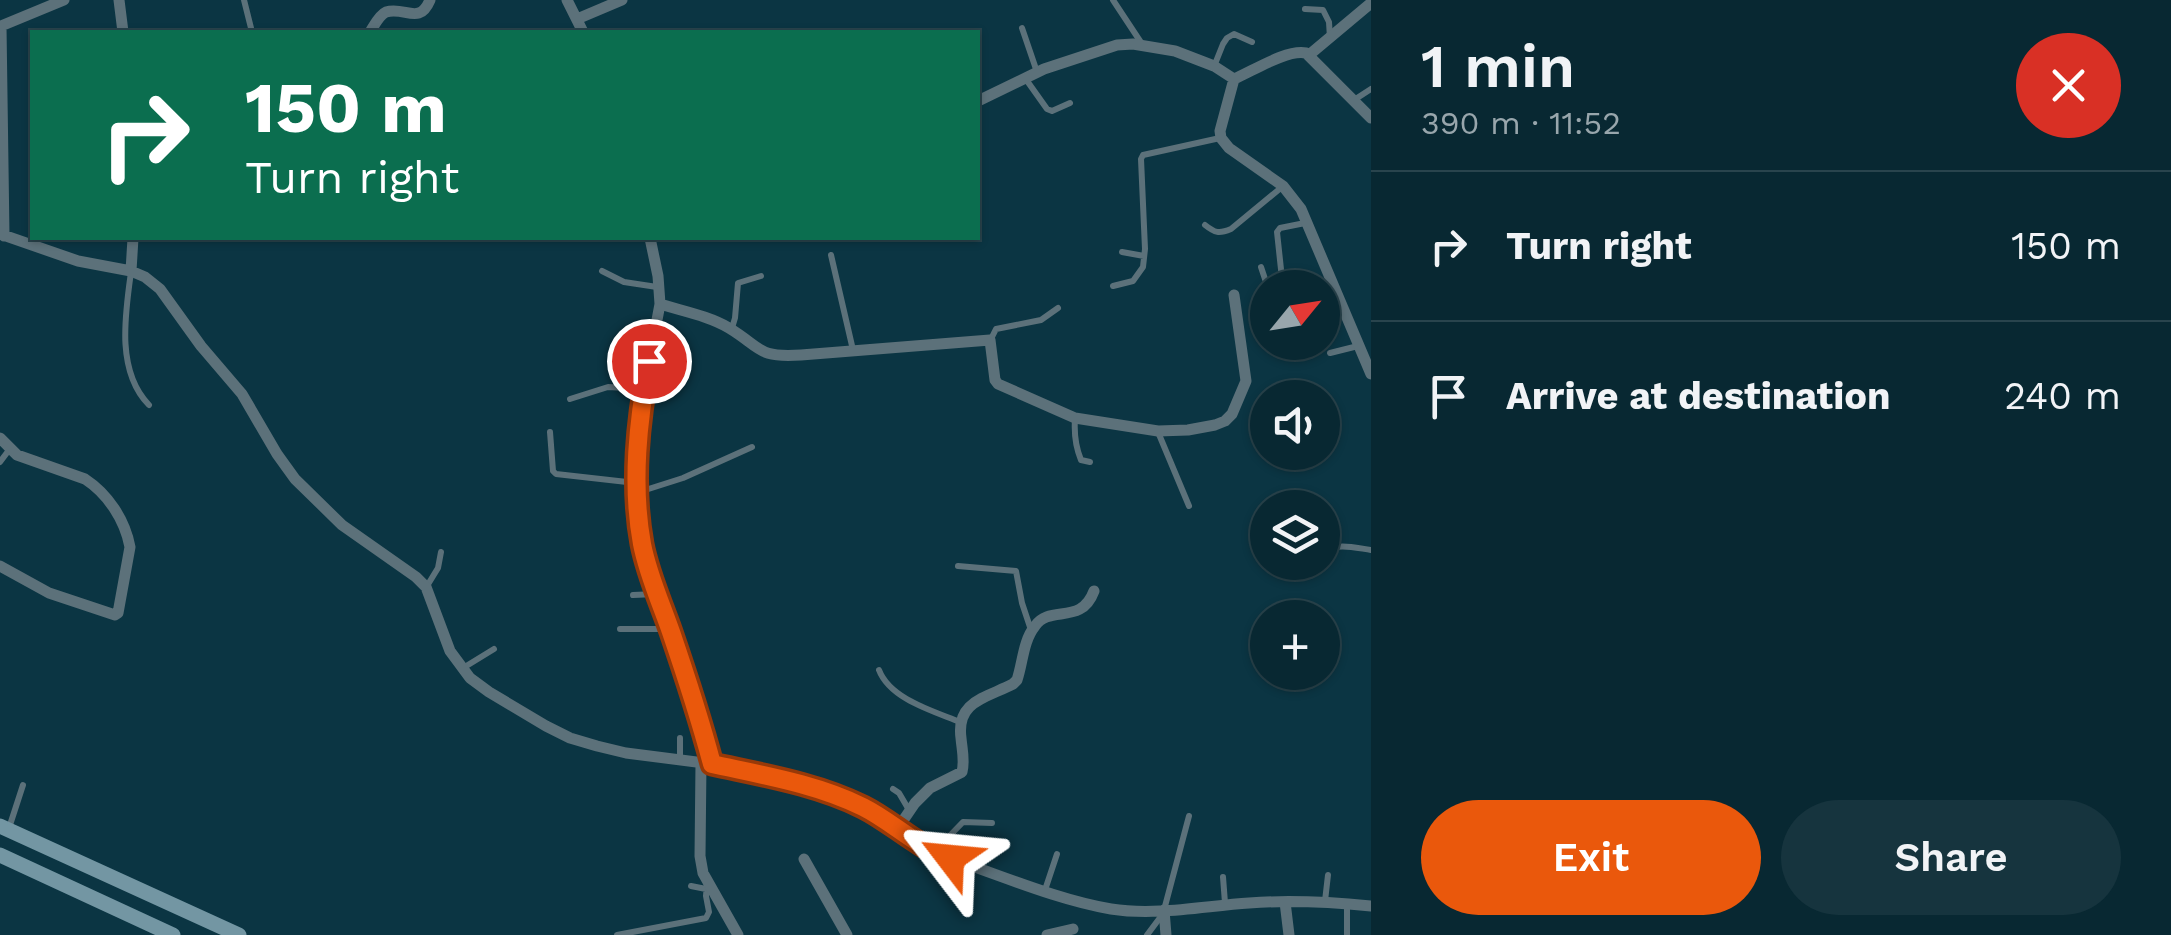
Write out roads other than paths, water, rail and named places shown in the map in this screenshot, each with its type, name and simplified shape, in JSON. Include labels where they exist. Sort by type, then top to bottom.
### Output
[{"type":"main road","points":[[4,828],[240,935]]},
{"type":"main road","points":[[0,855],[150,930],[173,935]]},
{"type":"street","points":[[64,0],[1,26],[2,235],[78,261],[131,271],[160,289],[242,394],[277,454],[311,497],[342,525],[416,576],[426,588],[450,652],[488,692],[570,738],[626,753],[707,764],[824,791],[861,806],[934,852],[1111,908],[1164,912],[1285,902],[1371,906]]},
{"type":"street","points":[[118,0],[122,30]]},
{"type":"street","points":[[371,30],[381,15],[418,14],[430,0]]},
{"type":"street","points":[[567,0],[581,30]]},
{"type":"street","points":[[577,18],[622,0]]},
{"type":"street","points":[[1309,55],[1371,4]]},
{"type":"street","points":[[980,100],[1030,74],[1116,45],[1142,44],[1175,52],[1214,66],[1234,79]]},
{"type":"street","points":[[1234,79],[1298,52],[1309,55],[1371,118]]},
{"type":"street","points":[[1234,79],[1221,138],[1228,148],[1283,186],[1301,210],[1371,374]]},
{"type":"street","points":[[131,271],[134,240]]},
{"type":"street","points":[[650,240],[660,304],[638,448],[642,543],[698,711],[707,764],[702,873],[738,935]]},
{"type":"street","points":[[660,304],[731,330],[758,350],[772,355],[990,340],[998,384],[1075,418],[1158,431],[1215,426],[1232,414],[1246,380],[1234,296]]},
{"type":"street","points":[[0,438],[9,450],[85,479],[104,493],[128,539],[129,559],[118,613],[112,615],[49,593],[0,566]]},
{"type":"street","points":[[898,828],[938,783],[962,772],[960,722],[969,706],[1017,680],[1027,641],[1041,619],[1078,612],[1094,591]]},
{"type":"street","points":[[804,859],[847,935]]},
{"type":"street","points":[[1285,902],[1289,935]]},
{"type":"street","points":[[1164,912],[1166,935]]},
{"type":"street","points":[[1046,935],[1073,929]]},
{"type":"lane","points":[[244,0],[252,30]]},
{"type":"lane","points":[[1113,0],[1142,44]]},
{"type":"lane","points":[[1305,10],[1322,10],[1329,22],[1330,38]]},
{"type":"lane","points":[[1022,28],[1030,74],[1047,110],[1052,112],[1070,103]]},
{"type":"lane","points":[[1214,66],[1234,34],[1252,42]]},
{"type":"lane","points":[[1353,101],[1371,89]]},
{"type":"lane","points":[[1113,286],[1133,281],[1143,267],[1143,155],[1221,138]]},
{"type":"lane","points":[[1205,225],[1215,232],[1231,229],[1283,186]]},
{"type":"lane","points":[[0,196],[0,214]]},
{"type":"lane","points":[[1281,270],[1277,232],[1307,223]]},
{"type":"lane","points":[[1122,252],[1144,256]]},
{"type":"lane","points":[[831,255],[853,352]]},
{"type":"lane","points":[[131,271],[126,347],[136,389],[149,405]]},
{"type":"lane","points":[[602,271],[624,282],[658,287]]},
{"type":"lane","points":[[731,330],[738,283],[762,276]]},
{"type":"lane","points":[[990,340],[996,329],[1041,320],[1058,308]]},
{"type":"lane","points":[[1340,350],[1358,346]]},
{"type":"lane","points":[[570,399],[614,386],[644,390]]},
{"type":"lane","points":[[1075,418],[1078,455],[1090,462]]},
{"type":"lane","points":[[1158,431],[1190,506]]},
{"type":"lane","points":[[550,432],[556,474],[637,488],[683,478],[752,446]]},
{"type":"lane","points":[[0,462],[9,450]]},
{"type":"lane","points":[[1340,546],[1371,550]]},
{"type":"lane","points":[[426,588],[438,568],[440,552]]},
{"type":"lane","points":[[958,566],[1016,571],[1032,631]]},
{"type":"lane","points":[[633,595],[657,594]]},
{"type":"lane","points":[[620,630],[670,629]]},
{"type":"lane","points":[[462,668],[494,650]]},
{"type":"lane","points":[[879,670],[883,679],[910,701],[960,722]]},
{"type":"lane","points":[[680,738],[680,759]]},
{"type":"lane","points":[[4,828],[22,786]]},
{"type":"lane","points":[[893,788],[910,811]]},
{"type":"lane","points":[[1148,935],[1164,912],[1189,816]]},
{"type":"lane","points":[[934,852],[963,822],[992,823]]},
{"type":"lane","points":[[1046,890],[1058,854]]},
{"type":"lane","points":[[1325,902],[1328,875]]},
{"type":"lane","points":[[1222,877],[1225,905]]},
{"type":"lane","points":[[617,935],[706,918],[710,912],[707,886],[691,886]]},
{"type":"lane","points":[[1347,904],[1347,935]]}]
